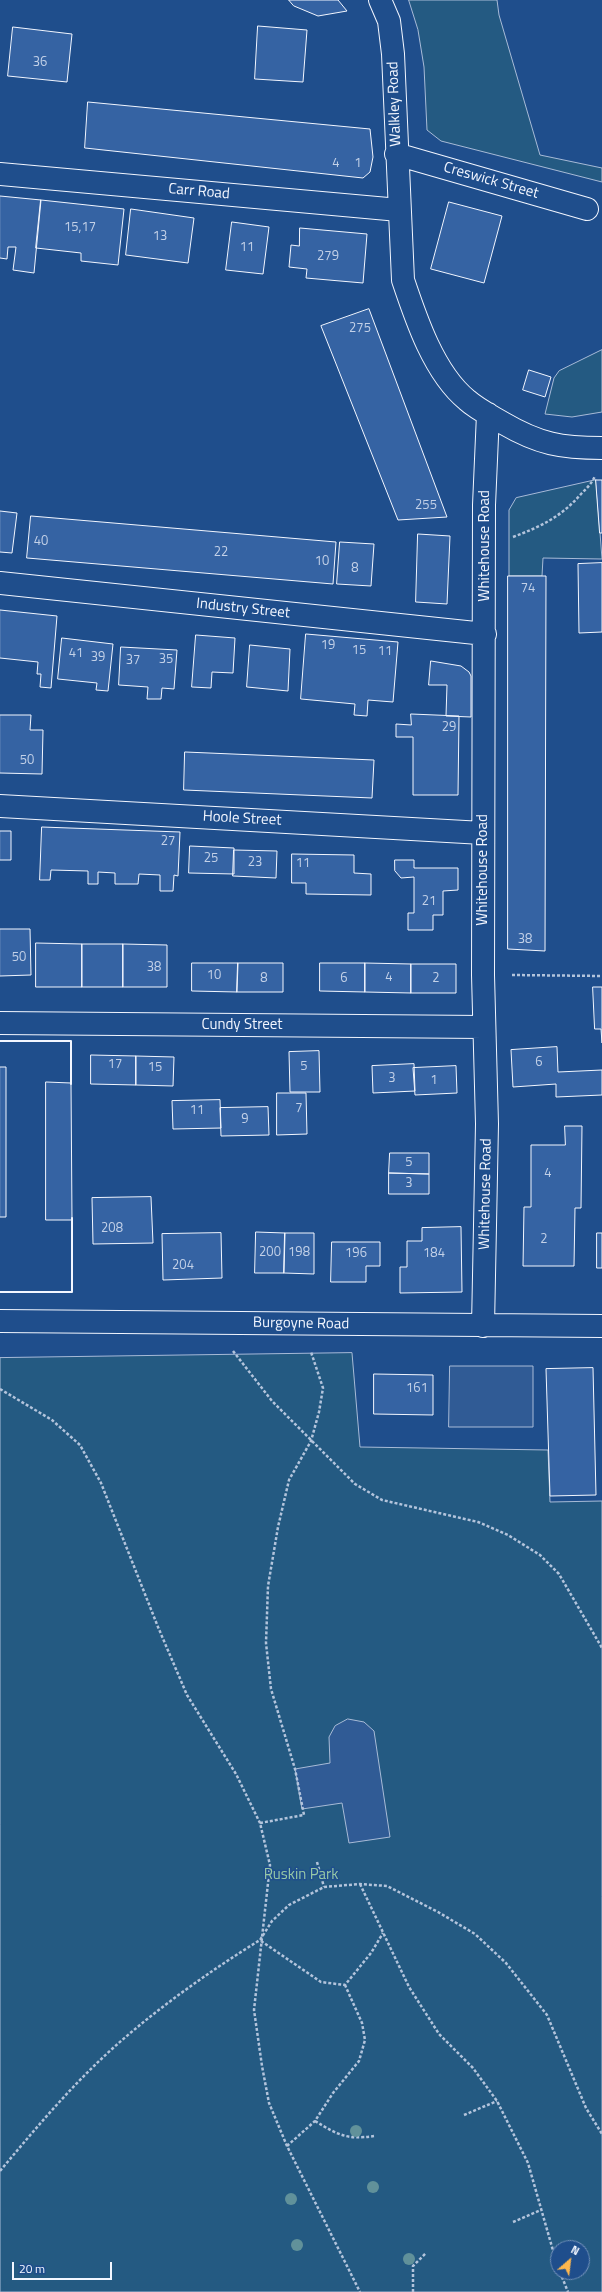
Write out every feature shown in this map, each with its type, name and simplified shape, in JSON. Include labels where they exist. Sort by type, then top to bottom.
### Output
[{"type":"street","name":"Walkley Road","points":[[380,0],[389,20],[393,54],[396,154],[403,280],[414,313],[432,353],[450,382],[466,400],[488,414],[540,441],[569,448],[602,448]]},
{"type":"street","name":"Creswick Street","points":[[396,154],[587,209]]},
{"type":"street","name":"Carr Road","points":[[0,174],[399,210]]},
{"type":"street","name":"Whitehouse Road","points":[[483,1326],[487,1124],[483,975],[485,634],[484,505],[488,414]]},
{"type":"street","name":"Industry Street","points":[[0,583],[485,634]]},
{"type":"street","name":"Hoole Street","points":[[0,806],[483,833]]},
{"type":"street","name":"Cundy Street","points":[[0,1023],[484,1027]]},
{"type":"street","name":"Burgoyne Road","points":[[0,1321],[302,1325],[602,1326]]},
{"type":"path","points":[[485,542],[509,539],[542,526],[559,516],[593,481],[596,474]]},
{"type":"path","points":[[483,975],[602,976]]},
{"type":"path","points":[[225,1323],[234,1354],[272,1401],[355,1484],[382,1500],[478,1522],[508,1535],[540,1555],[559,1574],[602,1648]]},
{"type":"path","points":[[260,1823],[304,1814],[296,1769],[271,1689],[266,1643],[268,1586],[278,1527],[289,1480],[311,1441],[319,1412],[323,1388],[302,1325]]},
{"type":"path","points":[[0,1389],[52,1420],[80,1445],[102,1483],[158,1627],[187,1695],[236,1774],[260,1823],[270,1865],[260,1940],[254,2010],[269,2103],[287,2146],[360,2292]]},
{"type":"path","points":[[317,1862],[324,1887]]},
{"type":"path","points":[[0,2171],[52,2109],[96,2064],[150,2017],[260,1940],[272,1921],[289,1905],[324,1887],[360,1884],[387,1886],[438,1912],[475,1934],[506,1963],[547,2015],[586,2108],[602,2134]]},
{"type":"path","points":[[360,1884],[409,1987],[439,2034],[473,2068],[497,2101],[528,2162],[550,2241]]},
{"type":"path","points":[[345,1985],[371,1953],[383,1933]]},
{"type":"path","points":[[260,1940],[321,1982],[345,1985]]},
{"type":"path","points":[[287,2146],[315,2121],[333,2093],[359,2061],[365,2040],[362,2023],[345,1985]]},
{"type":"path","points":[[464,2115],[497,2101]]},
{"type":"path","points":[[315,2121],[337,2135],[356,2139],[374,2136]]},
{"type":"path","points":[[513,2222],[541,2210]]},
{"type":"path","points":[[413,2292],[413,2266],[426,2252]]},
{"type":"path","points":[[563,2280],[568,2292]]},
{"type":"green space","points":[[409,0],[497,0],[499,15],[540,155],[602,168],[602,182],[441,141],[427,130],[424,67],[418,30]]},
{"type":"green space","points":[[602,350],[602,412],[572,417],[545,414],[554,378],[559,371]]},
{"type":"green space","points":[[596,480],[602,559],[543,558],[542,576],[509,576],[509,510],[516,498]]},
{"type":"green space","name":"Ruskin Park","points":[[352,1353],[360,1447],[548,1450],[550,1502],[602,1501],[602,2292],[0,2292],[0,1358]]},
{"type":"shaded area","points":[[450,1366],[533,1366],[533,1427],[449,1427]]},
{"type":"shaded area","points":[[348,1719],[364,1722],[374,1731],[390,1837],[349,1843],[342,1803],[302,1809],[295,1769],[330,1763],[329,1737],[335,1726]]},
{"type":"building","points":[[289,0],[338,0],[347,11],[318,16],[294,6]]},
{"type":"building","points":[[258,26],[307,30],[303,82],[255,79]]},
{"type":"building","points":[[13,27],[72,34],[67,82],[8,76]]},
{"type":"building","points":[[88,102],[370,129],[373,157],[370,172],[363,178],[85,148]]},
{"type":"building","points":[[0,196],[41,200],[34,273],[13,270],[16,247],[8,247],[7,259],[0,258]]},
{"type":"building","points":[[41,200],[124,209],[118,265],[81,261],[81,253],[36,248]]},
{"type":"building","points":[[449,202],[502,216],[484,283],[431,269]]},
{"type":"building","points":[[131,209],[194,218],[188,263],[126,255]]},
{"type":"building","points":[[232,222],[269,227],[263,274],[226,270]]},
{"type":"building","points":[[300,228],[367,234],[363,283],[306,278],[307,269],[289,267],[291,245],[299,246]]},
{"type":"building","points":[[369,309],[447,517],[398,520],[321,326]]},
{"type":"building","points":[[529,370],[551,377],[545,397],[523,390]]},
{"type":"building","points":[[596,480],[602,480],[602,533],[600,533]]},
{"type":"building","points":[[0,511],[17,513],[12,553],[0,552]]},
{"type":"building","points":[[31,516],[336,542],[333,584],[27,558]]},
{"type":"building","points":[[418,534],[450,536],[447,604],[416,602]]},
{"type":"building","points":[[340,542],[374,544],[371,586],[337,584]]},
{"type":"building","points":[[602,563],[602,632],[579,633],[578,564]]},
{"type":"building","points":[[508,576],[546,576],[545,951],[508,949]]},
{"type":"building","points":[[0,610],[57,616],[51,688],[40,687],[41,674],[37,674],[38,662],[0,658]]},
{"type":"building","points":[[306,634],[398,642],[393,702],[368,700],[367,716],[354,715],[355,704],[301,699]]},
{"type":"building","points":[[196,635],[235,638],[233,673],[212,672],[211,688],[192,687]]},
{"type":"building","points":[[62,638],[113,644],[108,691],[96,690],[97,683],[58,679]]},
{"type":"building","points":[[250,645],[290,649],[288,691],[247,687]]},
{"type":"building","points":[[121,647],[177,650],[174,689],[162,688],[161,699],[147,699],[148,687],[119,685]]},
{"type":"building","points":[[431,661],[461,666],[469,672],[471,676],[471,717],[446,716],[447,685],[429,685]]},
{"type":"building","points":[[411,714],[459,716],[458,795],[413,795],[413,737],[396,737],[396,724],[411,725]]},
{"type":"building","points":[[0,715],[31,715],[30,730],[43,730],[42,774],[0,773]]},
{"type":"building","points":[[185,752],[374,760],[372,798],[184,790]]},
{"type":"building","points":[[42,827],[180,832],[178,876],[174,875],[173,891],[160,891],[160,875],[139,874],[138,884],[115,884],[115,873],[98,872],[98,884],[88,884],[88,871],[51,870],[50,880],[40,880]]},
{"type":"building","points":[[0,831],[11,831],[11,860],[0,860]]},
{"type":"building","points":[[190,846],[234,848],[234,874],[189,873]]},
{"type":"building","points":[[234,850],[277,851],[276,878],[233,876]]},
{"type":"building","points":[[292,854],[354,855],[354,873],[371,874],[371,895],[306,894],[306,883],[292,883]]},
{"type":"building","points":[[395,860],[414,860],[414,868],[458,868],[458,890],[443,891],[443,915],[433,915],[433,930],[408,930],[408,913],[414,913],[414,877],[401,878],[395,871]]},
{"type":"building","points":[[0,929],[30,929],[31,975],[0,976]]},
{"type":"building","points":[[36,943],[82,944],[82,987],[36,987]]},
{"type":"building","points":[[82,944],[123,944],[123,987],[82,987]]},
{"type":"building","points":[[123,944],[167,945],[167,987],[123,987]]},
{"type":"building","points":[[192,963],[238,963],[237,992],[192,991]]},
{"type":"building","points":[[238,963],[283,963],[283,992],[237,992]]},
{"type":"building","points":[[320,963],[365,963],[365,992],[320,991]]},
{"type":"building","points":[[365,963],[411,964],[411,993],[365,992]]},
{"type":"building","points":[[411,964],[456,964],[456,993],[411,993]]},
{"type":"building","points":[[593,987],[602,987],[602,1043],[601,1029],[595,1029]]},
{"type":"building","points":[[557,1047],[558,1072],[602,1070],[602,1095],[556,1097],[556,1084],[513,1087],[511,1050]]},
{"type":"building","points":[[319,1051],[320,1092],[290,1092],[289,1052]]},
{"type":"building","points":[[91,1055],[136,1056],[136,1085],[91,1084]]},
{"type":"building","points":[[136,1056],[174,1057],[173,1086],[136,1085]]},
{"type":"building","points":[[414,1064],[415,1091],[373,1093],[372,1066]]},
{"type":"building","points":[[456,1066],[457,1093],[415,1095],[413,1068]]},
{"type":"building","points":[[0,1067],[6,1067],[6,1217],[0,1217]]},
{"type":"building","points":[[46,1082],[71,1083],[72,1220],[46,1220]]},
{"type":"building","points":[[277,1093],[306,1093],[307,1134],[277,1135]]},
{"type":"building","points":[[220,1100],[221,1128],[173,1129],[172,1101]]},
{"type":"building","points":[[268,1107],[269,1135],[221,1136],[220,1108]]},
{"type":"building","points":[[565,1126],[582,1126],[581,1208],[575,1208],[574,1266],[523,1266],[524,1207],[531,1207],[531,1145],[565,1145]]},
{"type":"building","points":[[390,1153],[429,1153],[429,1174],[389,1173]]},
{"type":"building","points":[[389,1173],[429,1174],[429,1194],[389,1194]]},
{"type":"building","points":[[151,1197],[153,1243],[93,1244],[92,1198]]},
{"type":"building","points":[[461,1227],[462,1292],[400,1293],[400,1267],[407,1267],[407,1241],[422,1241],[422,1228]]},
{"type":"building","points":[[256,1232],[285,1233],[284,1273],[255,1273]]},
{"type":"building","points":[[221,1233],[222,1278],[163,1280],[162,1234]]},
{"type":"building","points":[[285,1233],[314,1233],[314,1274],[284,1273]]},
{"type":"building","points":[[597,1233],[602,1233],[602,1268],[597,1268]]},
{"type":"building","points":[[332,1242],[380,1242],[380,1266],[366,1266],[366,1282],[331,1282]]},
{"type":"building","points":[[593,1368],[596,1495],[550,1496],[546,1369]]},
{"type":"building","points":[[374,1374],[433,1375],[433,1415],[374,1414]]},
{"type":"wall","points":[[0,1041],[71,1041],[71,1084]]},
{"type":"wall","points":[[0,1292],[72,1292],[72,1218]]}]
